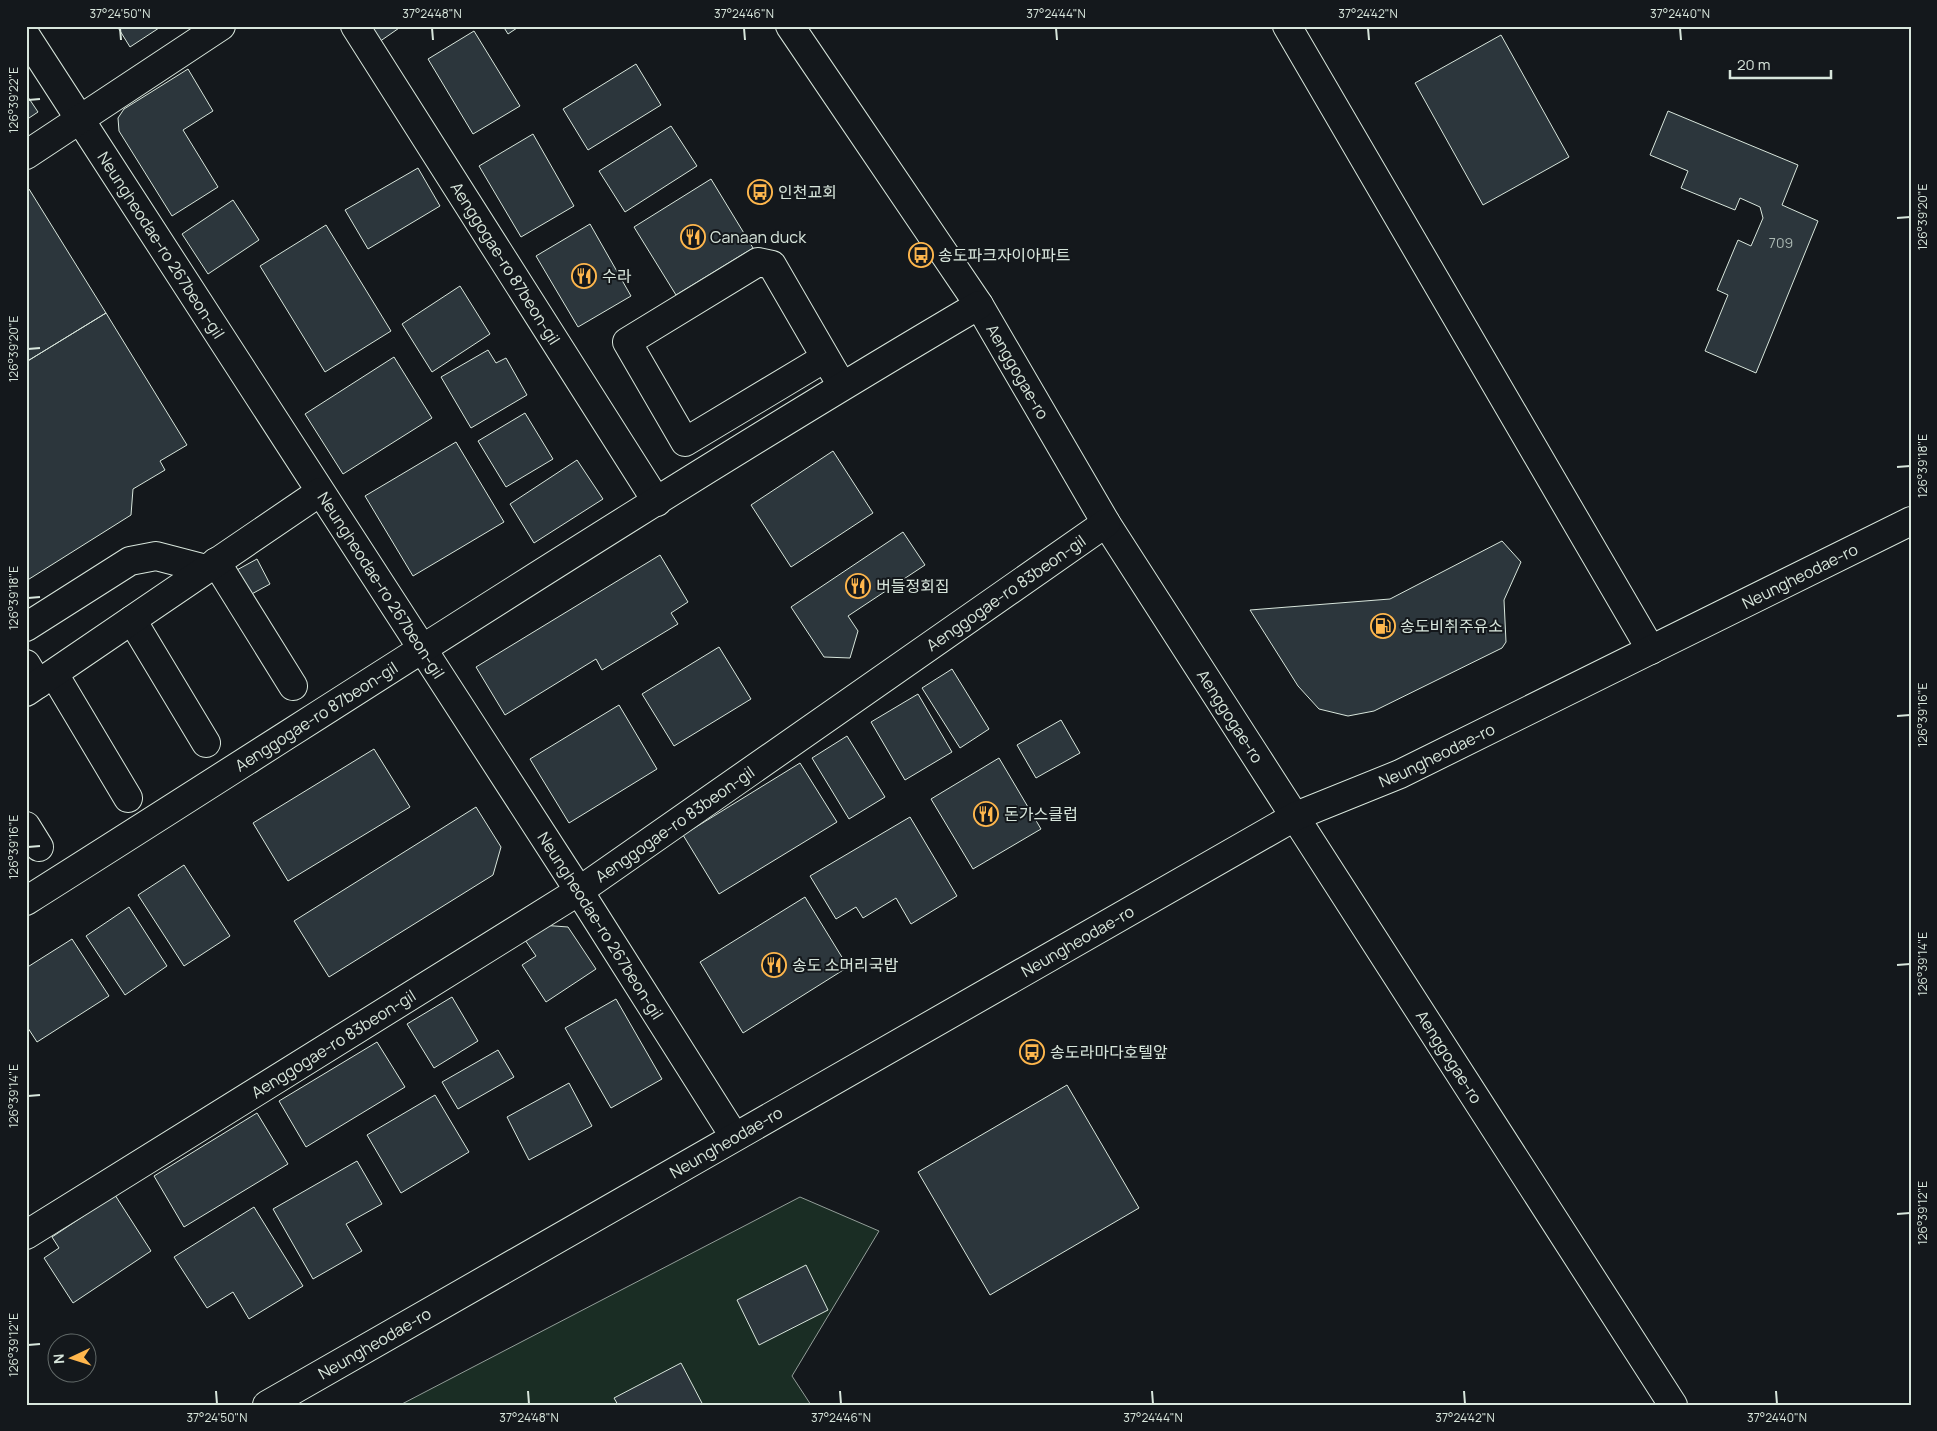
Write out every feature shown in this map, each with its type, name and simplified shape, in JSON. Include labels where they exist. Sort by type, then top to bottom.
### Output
[{"type":"street","points":[[26,155],[221,26]]},
{"type":"street","name":"Aenggogae-ro 87beon-gil","points":[[355,26],[657,502]]},
{"type":"street","name":"Aenggogae-ro","points":[[790,26],[979,305],[1106,523],[1673,1405]]},
{"type":"street","points":[[1287,26],[1650,650]]},
{"type":"street","name":"Neungheodae-ro 267beon-gil","points":[[26,36],[422,650],[580,891],[734,1136]]},
{"type":"street","points":[[825,358],[685,442],[627,342],[758,262],[772,265],[842,386]]},
{"type":"street","name":"Aenggogae-ro 87beon-gil","points":[[26,901],[842,386],[979,305]]},
{"type":"street","points":[[128,798],[36,678],[132,620],[320,492]]},
{"type":"street","name":"Neungheodae-ro","points":[[267,1405],[1296,816],[1400,774],[1911,521]]},
{"type":"street","name":"Aenggogae-ro 83beon-gil","points":[[26,1235],[580,891],[1106,523]]},
{"type":"street","points":[[26,627],[130,561],[156,556],[211,566],[293,686]]},
{"type":"street","points":[[132,620],[206,743]]},
{"type":"green space","points":[[800,1197],[879,1231],[792,1376],[811,1405],[400,1405]]},
{"type":"building","points":[[117,26],[162,26],[130,47]]},
{"type":"building","points":[[369,26],[402,26],[379,42]]},
{"type":"building","points":[[503,26],[520,26],[508,34]]},
{"type":"building","points":[[474,31],[520,106],[473,134],[428,59]]},
{"type":"building","points":[[1501,35],[1569,157],[1483,205],[1415,83]]},
{"type":"building","points":[[636,64],[661,105],[588,150],[563,109]]},
{"type":"building","points":[[188,69],[213,111],[183,130],[218,187],[172,216],[119,131],[118,118],[124,109]]},
{"type":"building","points":[[26,94],[38,112],[26,120]]},
{"type":"building","points":[[1668,111],[1798,165],[1782,205],[1818,221],[1756,373],[1705,351],[1728,295],[1717,290],[1738,240],[1751,246],[1763,218],[1760,207],[1740,198],[1735,210],[1681,188],[1688,171],[1650,155]]},
{"type":"building","points":[[671,126],[697,166],[625,212],[599,171]]},
{"type":"building","points":[[533,134],[574,206],[521,237],[479,166]]},
{"type":"building","points":[[418,168],[440,206],[368,249],[345,210]]},
{"type":"building","name":"Canaan duck","points":[[711,179],[753,248],[676,295],[634,227]]},
{"type":"building","points":[[29,189],[106,313],[26,362],[26,191]]},
{"type":"building","points":[[233,200],[259,240],[208,274],[182,234]]},
{"type":"building","name":"수라","points":[[590,224],[631,296],[578,327],[536,256]]},
{"type":"building","points":[[326,225],[391,331],[325,372],[260,266]]},
{"type":"building","points":[[460,286],[490,334],[432,372],[402,324]]},
{"type":"building","points":[[106,313],[187,445],[160,461],[165,470],[133,489],[131,515],[26,581],[26,362]]},
{"type":"building","points":[[488,350],[496,363],[506,358],[527,395],[471,428],[441,377]]},
{"type":"building","points":[[394,357],[432,418],[343,474],[305,414]]},
{"type":"building","points":[[525,413],[553,459],[506,487],[478,441]]},
{"type":"building","points":[[456,442],[504,522],[413,576],[365,496]]},
{"type":"building","points":[[833,451],[873,513],[791,567],[751,505]]},
{"type":"building","points":[[577,460],[603,499],[534,543],[510,504]]},
{"type":"building","name":"버들정회집","points":[[903,532],[925,565],[848,616],[858,631],[850,658],[824,657],[791,607]]},
{"type":"building","name":"송도비취주유소","points":[[1502,541],[1521,562],[1504,600],[1506,642],[1502,648],[1374,711],[1348,716],[1319,709],[1298,686],[1250,610],[1390,599]]},
{"type":"building","points":[[660,555],[688,602],[671,613],[678,624],[602,670],[596,659],[505,715],[476,667]]},
{"type":"building","points":[[257,559],[270,584],[248,596],[235,571]]},
{"type":"building","points":[[719,647],[751,699],[674,746],[642,694]]},
{"type":"building","points":[[952,669],[989,729],[960,748],[922,688]]},
{"type":"building","points":[[918,694],[952,752],[905,780],[871,722]]},
{"type":"building","points":[[619,705],[657,769],[569,823],[530,759]]},
{"type":"building","points":[[1061,720],[1080,753],[1036,778],[1017,745]]},
{"type":"building","points":[[847,736],[885,797],[849,819],[812,758]]},
{"type":"building","points":[[374,749],[410,807],[288,881],[253,823]]},
{"type":"building","name":"돈가스클럽","points":[[999,758],[1041,829],[973,869],[931,799]]},
{"type":"building","points":[[800,763],[837,822],[719,894],[683,835]]},
{"type":"building","points":[[476,807],[501,847],[493,875],[329,977],[294,921]]},
{"type":"building","points":[[910,817],[957,896],[911,924],[896,898],[863,918],[856,907],[836,919],[810,876]]},
{"type":"building","points":[[184,865],[230,936],[184,966],[138,895]]},
{"type":"building","name":"송도 소머리국밥","points":[[805,897],[848,967],[743,1033],[700,962]]},
{"type":"building","points":[[129,907],[167,966],[125,995],[86,936]]},
{"type":"building","points":[[541,925],[568,927],[596,969],[546,1002],[522,965],[536,956],[523,937]]},
{"type":"building","points":[[72,939],[109,996],[37,1042],[26,1025],[26,968]]},
{"type":"building","points":[[452,997],[478,1041],[434,1068],[407,1024]]},
{"type":"building","points":[[616,999],[662,1079],[611,1108],[565,1028]]},
{"type":"building","points":[[377,1042],[405,1087],[306,1147],[279,1101]]},
{"type":"building","points":[[498,1050],[514,1077],[458,1109],[442,1082]]},
{"type":"building","points":[[569,1083],[592,1126],[529,1160],[507,1117]]},
{"type":"building","points":[[1067,1085],[1139,1208],[990,1295],[918,1172]]},
{"type":"building","points":[[435,1095],[469,1152],[401,1193],[367,1135]]},
{"type":"building","points":[[257,1113],[288,1164],[184,1227],[154,1176]]},
{"type":"building","points":[[357,1161],[382,1204],[346,1224],[362,1251],[313,1279],[273,1209]]},
{"type":"building","points":[[115,1195],[151,1251],[73,1303],[44,1258],[59,1248],[52,1237]]},
{"type":"building","points":[[254,1207],[303,1286],[249,1319],[233,1292],[207,1308],[174,1257]]},
{"type":"building","points":[[806,1265],[828,1310],[759,1345],[737,1300]]},
{"type":"building","points":[[681,1363],[703,1405],[618,1405],[614,1398]]},
{"type":"place","name":"인천교회","points":[[760,192]]},
{"type":"place","name":"Canaan duck","points":[[693,237]]},
{"type":"place","name":"송도파크자이아파트","points":[[921,255]]},
{"type":"place","name":"수라","points":[[584,276]]},
{"type":"place","name":"버들정회집","points":[[858,586]]},
{"type":"place","name":"송도비취주유소","points":[[1383,626]]},
{"type":"place","name":"돈가스클럽","points":[[986,814]]},
{"type":"place","name":"송도 소머리국밥","points":[[774,965]]},
{"type":"place","name":"송도라마다호텔앞","points":[[1032,1052]]}]
